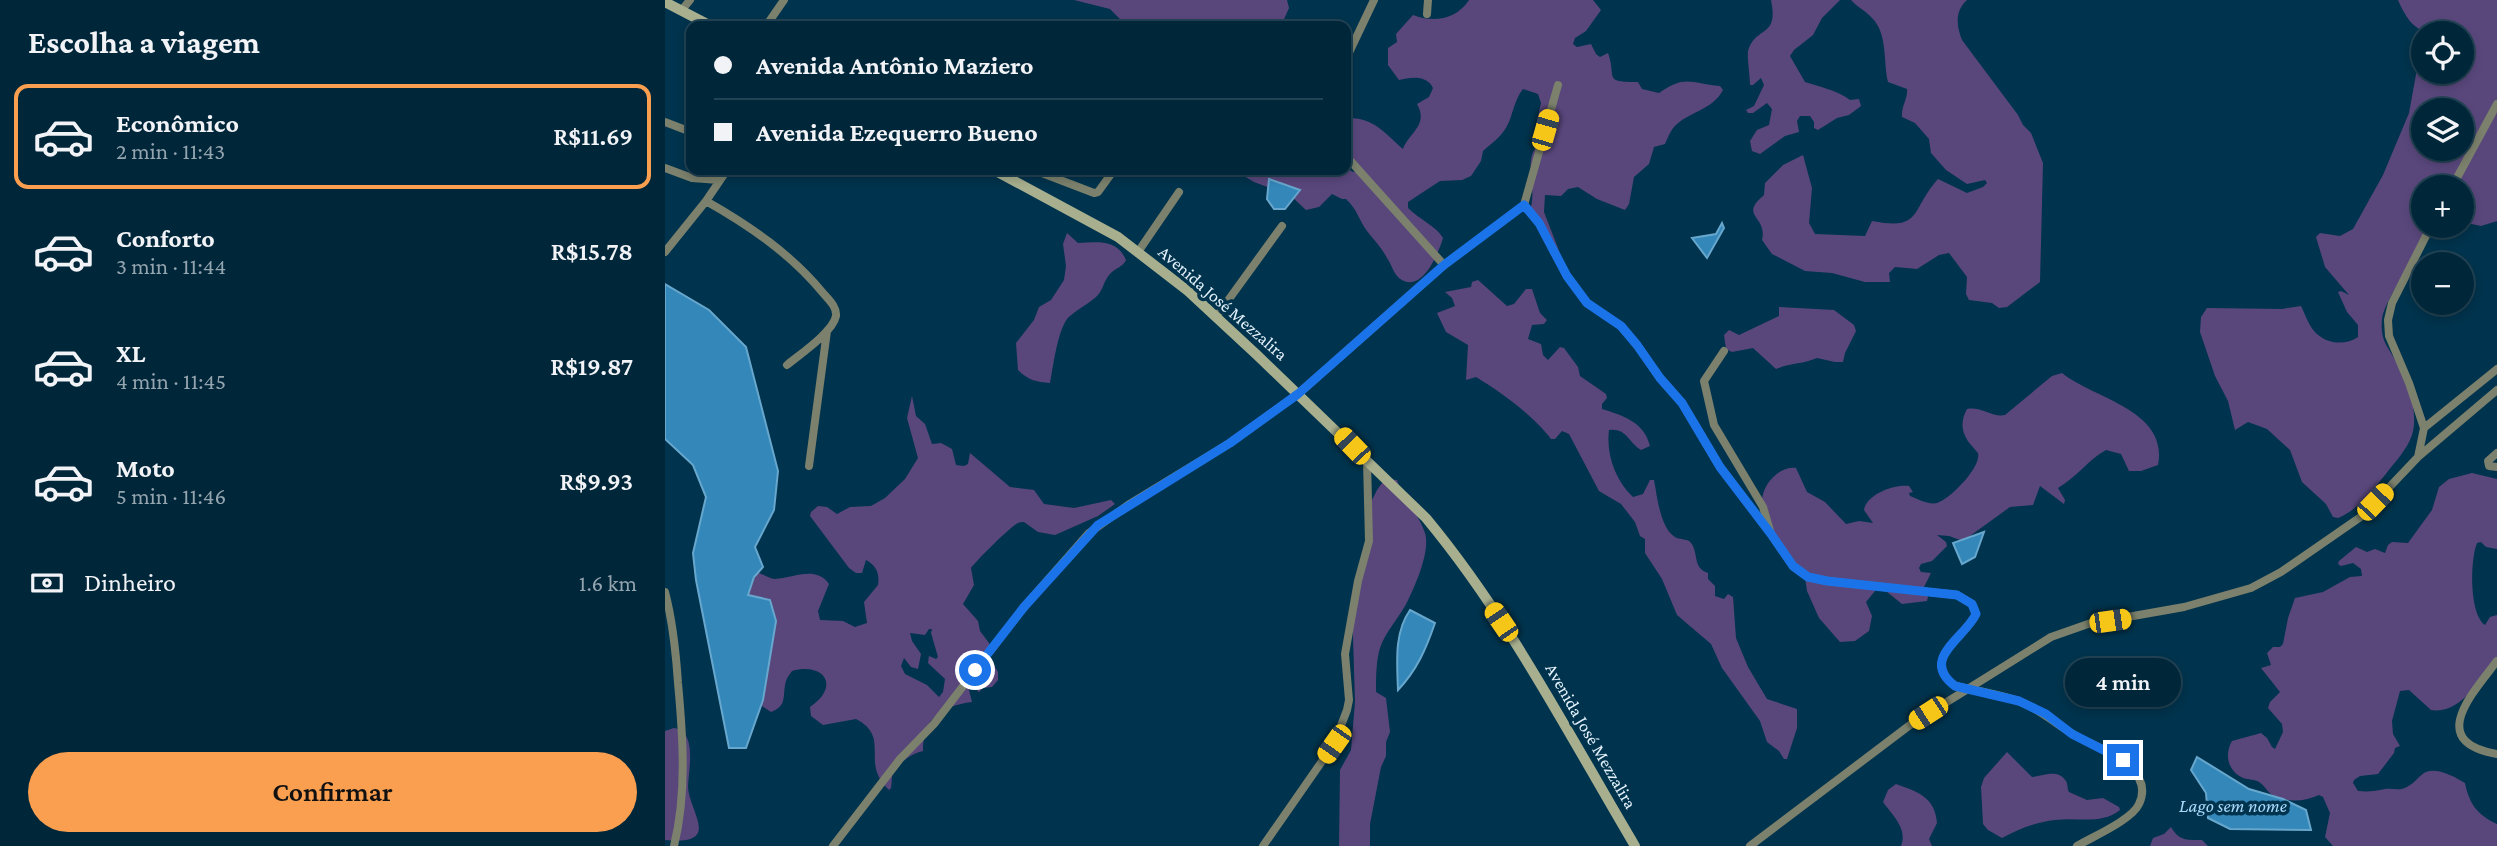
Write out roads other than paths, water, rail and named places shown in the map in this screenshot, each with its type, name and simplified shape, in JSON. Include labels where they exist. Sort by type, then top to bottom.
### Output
[{"type":"main road","points":[[665,2],[701,21]]},
{"type":"main road","name":"Avenida José Mezzalira","points":[[1004,175],[1089,219],[1138,252],[1216,317],[1426,518],[1446,541],[1528,662],[1635,846]]},
{"type":"street","points":[[681,11],[690,0]]},
{"type":"street","points":[[769,21],[784,0]]},
{"type":"street","points":[[1351,48],[1374,0]]},
{"type":"street","points":[[1427,14],[1428,0]]},
{"type":"street","points":[[833,846],[900,759],[934,724],[1024,607],[1089,533],[1138,498],[1230,443],[1298,394],[1444,265],[1524,205],[1558,85]]},
{"type":"street","points":[[2459,175],[2497,104]]},
{"type":"street","points":[[665,121],[686,130]]},
{"type":"street","points":[[1351,161],[1444,265]]},
{"type":"street","points":[[665,168],[692,178],[719,180]]},
{"type":"street","points":[[666,248],[706,201],[723,175]]},
{"type":"street","points":[[1047,175],[1094,193],[1098,192],[1110,175]]},
{"type":"street","points":[[1138,252],[1179,192]]},
{"type":"street","points":[[706,201],[762,235],[807,273],[835,307],[836,316],[827,331],[787,365]]},
{"type":"street","points":[[1524,205],[1539,223],[1567,276],[1587,303],[1621,326],[1682,403],[1720,467],[1793,566],[1808,577],[1957,595],[1972,604],[1976,614],[1972,624],[1947,648],[1941,666],[1948,681],[1955,686],[2019,701],[2046,714],[2072,734],[2123,760],[2136,774],[2142,789],[2139,804],[2131,814],[2077,846]]},
{"type":"street","points":[[1216,317],[1282,226]]},
{"type":"street","points":[[2418,457],[2424,428],[2389,336],[2388,320],[2392,303],[2425,238]]},
{"type":"street","points":[[809,466],[827,331]]},
{"type":"street","points":[[1724,351],[1704,381],[1714,425],[1763,507],[1771,534]]},
{"type":"street","points":[[2424,428],[2497,369]]},
{"type":"street","points":[[1750,846],[1910,724],[2051,637],[2073,628],[2184,607],[2251,588],[2281,572],[2362,516],[2418,457],[2497,390]]},
{"type":"street","points":[[2497,453],[2488,461],[2489,466],[2497,467]]},
{"type":"street","points":[[1263,846],[1334,744],[1347,710],[1347,640],[1369,541],[1367,461]]},
{"type":"street","points":[[665,592],[674,635],[683,736],[681,817],[674,846]]},
{"type":"street","points":[[2497,661],[2459,719],[2459,729],[2466,744],[2479,751],[2497,754]]},
{"type":"water","points":[[1269,179],[1300,190],[1285,209],[1274,209],[1267,199]]},
{"type":"water","points":[[1722,223],[1724,228],[1707,258],[1692,238],[1716,234]]},
{"type":"water","points":[[665,284],[709,310],[746,347],[778,471],[774,510],[755,547],[763,567],[754,577],[748,595],[770,600],[776,621],[763,700],[746,748],[729,748],[696,580],[693,553],[706,497],[693,465],[665,439]]},
{"type":"water","points":[[1984,532],[1975,557],[1962,564],[1953,543]]},
{"type":"water","points":[[1410,610],[1435,623],[1420,659],[1398,690],[1399,638]]},
{"type":"water","name":"Lago sem nome","points":[[2197,757],[2249,789],[2283,799],[2306,810],[2311,830],[2230,829],[2208,818],[2206,793],[2191,770]]}]
